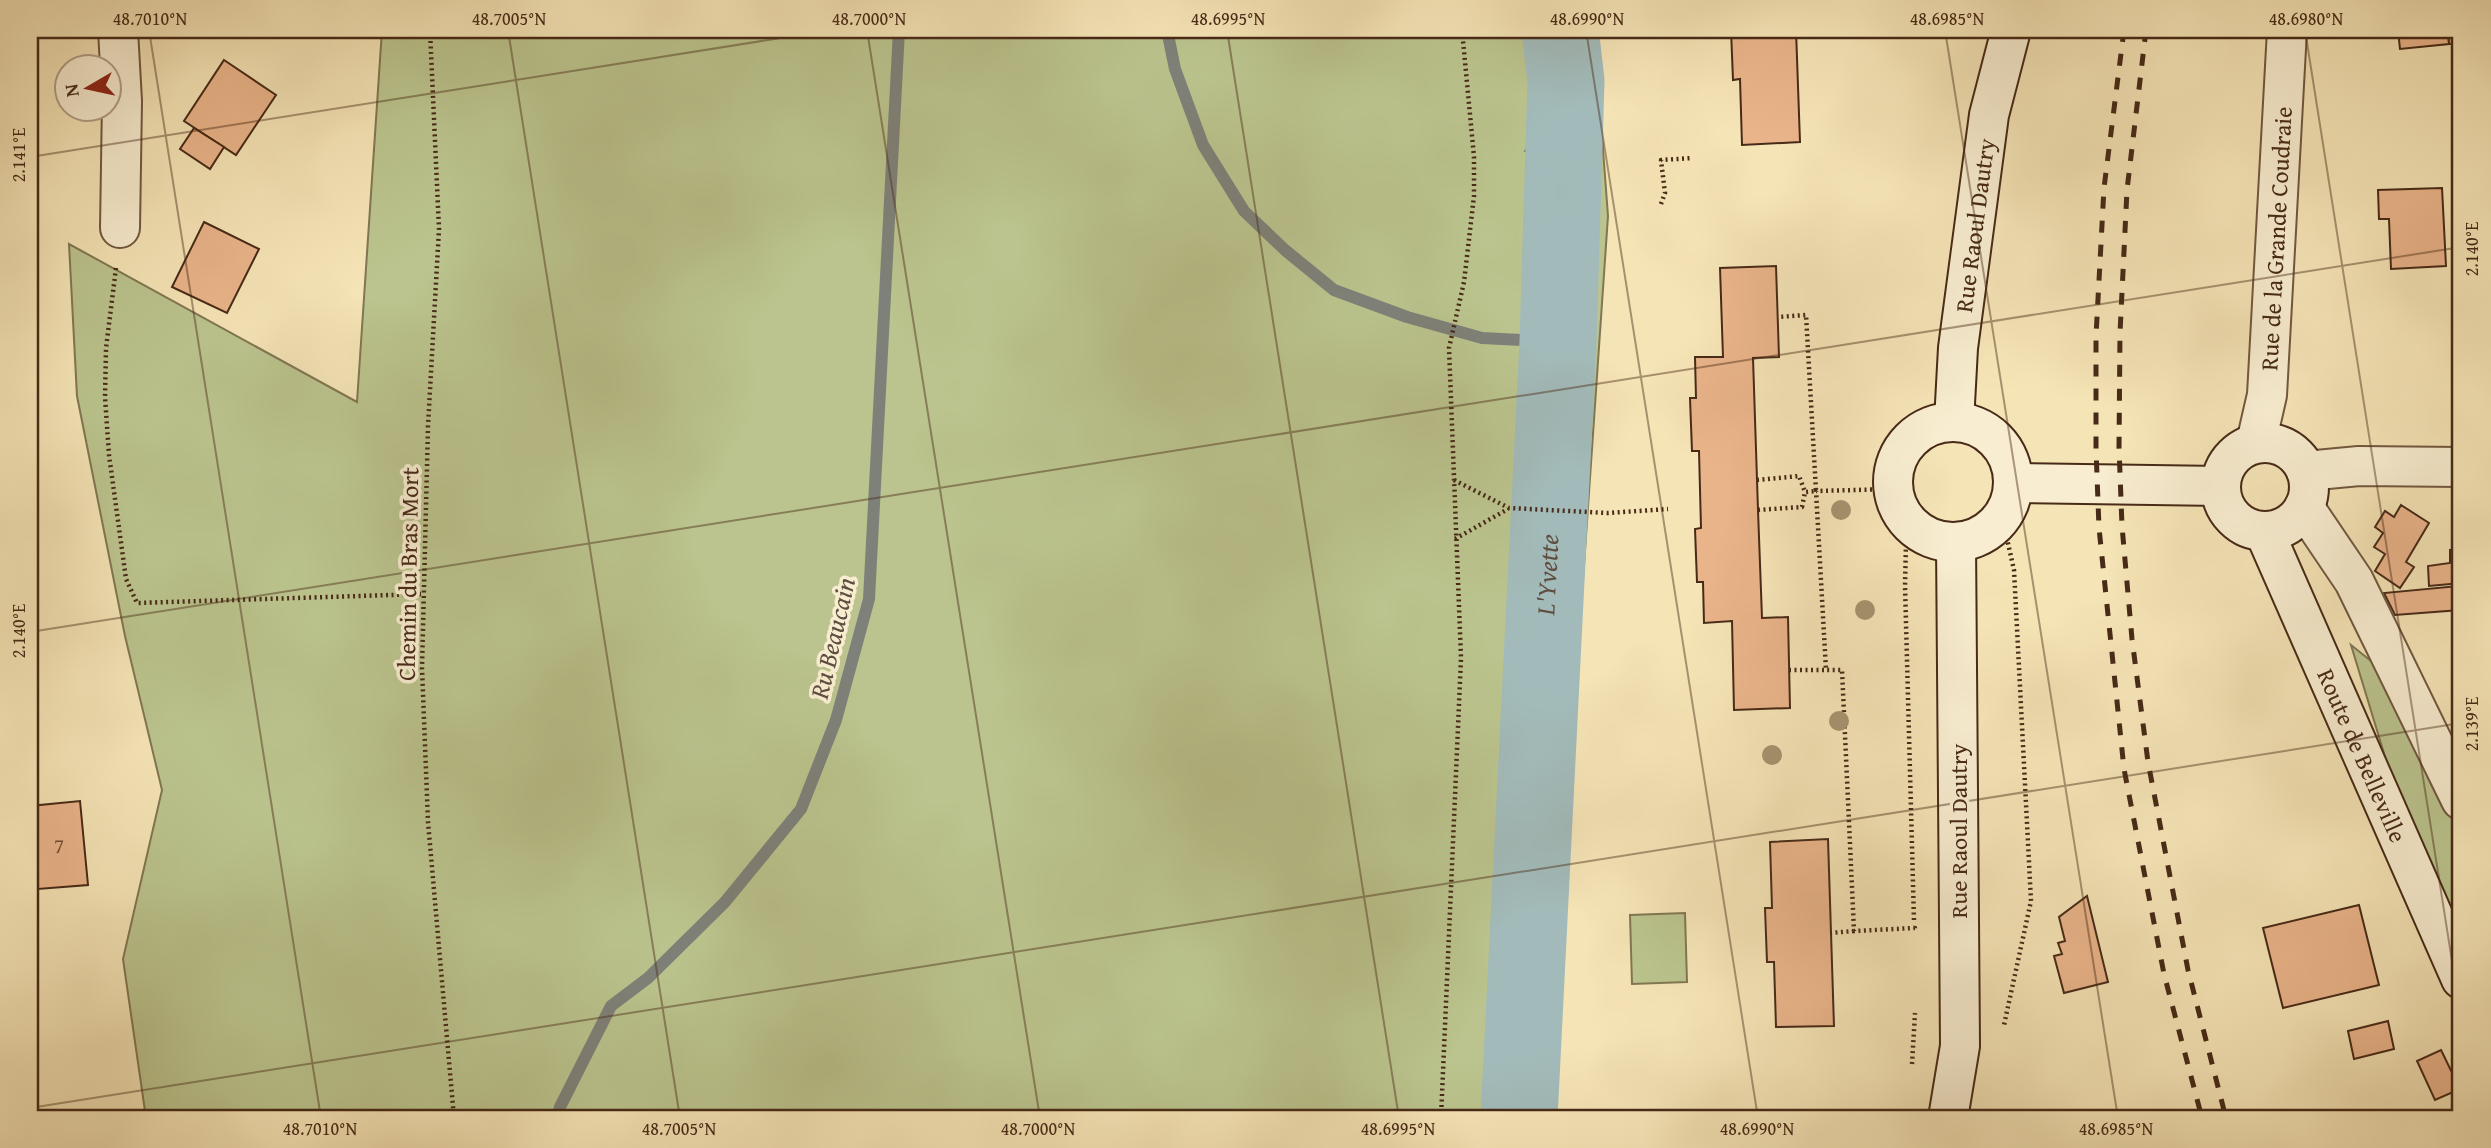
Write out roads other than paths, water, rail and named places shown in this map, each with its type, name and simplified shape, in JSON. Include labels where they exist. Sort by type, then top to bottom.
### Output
[{"type":"main road","points":[[118,30],[122,100],[120,228]]},
{"type":"main road","name":"Rue Raoul Dautry","points":[[1954,422],[1958,348],[1989,115],[2011,30]]},
{"type":"main road","name":"Rue de la Grande Coudraie","points":[[2256,443],[2267,395],[2287,30]]},
{"type":"main road","points":[[1954,422],[1989,434],[2001,447],[2010,465],[2007,500],[1989,530],[1973,539],[1937,541],[1919,532],[1905,519],[1887,489],[1892,483],[1895,464],[1904,447],[1917,433],[1935,425],[1954,422]]},
{"type":"main road","points":[[2461,467],[2359,466],[2305,489],[2288,525],[2264,531],[2250,528],[2229,512],[2221,486],[2224,471],[2242,449],[2256,443],[2268,442],[2292,451],[2305,489],[2354,581],[2461,800]]},
{"type":"main road","points":[[2007,500],[2221,486]]},
{"type":"main road","name":"Route de Belleville","points":[[2264,531],[2461,979]]},
{"type":"main road","name":"Rue Raoul Dautry","points":[[1948,1118],[1960,1046],[1956,542]]},
{"type":"water","points":[[1535,30],[1572,30],[1581,146],[1592,182],[1525,151],[1540,132],[1539,66]]},
{"type":"waterway","name":"Ru Beaucain","points":[[557,1118],[611,1006],[648,978],[725,902],[801,809],[836,720],[869,599],[899,30]]},
{"type":"waterway","points":[[1167,30],[1175,69],[1203,145],[1244,211],[1285,250],[1334,290],[1407,317],[1482,338],[1558,342]]},
{"type":"waterway","name":"L'Yvette","points":[[1519,1118],[1558,342],[1566,81],[1560,30]]},
{"type":"railway","points":[[2124,30],[2104,188],[2096,336],[2099,528],[2124,769],[2164,974],[2202,1118]]},
{"type":"railway","points":[[2146,30],[2127,190],[2120,333],[2119,447],[2122,526],[2132,639],[2148,762],[2188,970],[2226,1118]]}]
